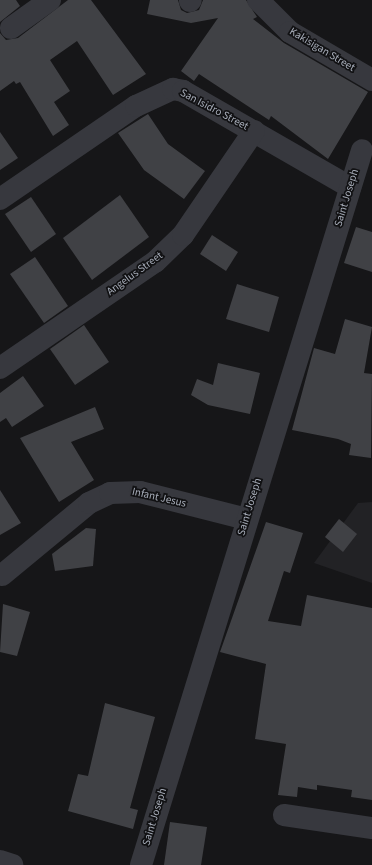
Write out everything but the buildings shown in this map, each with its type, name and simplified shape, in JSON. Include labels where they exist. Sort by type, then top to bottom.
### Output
[{"type":"street","points":[[11,28],[50,0]]},
{"type":"street","name":"Kakisigan Street","points":[[258,0],[290,32],[372,80]]},
{"type":"street","name":"San Isidro Street","points":[[0,200],[163,91],[183,91],[350,187]]},
{"type":"street","name":"Angelus Street","points":[[0,368],[155,262],[183,235],[254,131]]},
{"type":"street","name":"Saint Joseph","points":[[141,865],[246,519],[362,150]]},
{"type":"street","name":"Infant Jesus","points":[[2,575],[90,503],[110,493],[140,492],[246,519]]},
{"type":"street","points":[[284,815],[372,828]]},
{"type":"street","points":[[0,861],[12,865]]},
{"type":"shaded area","points":[[372,502],[372,583],[314,563],[358,503]]}]
